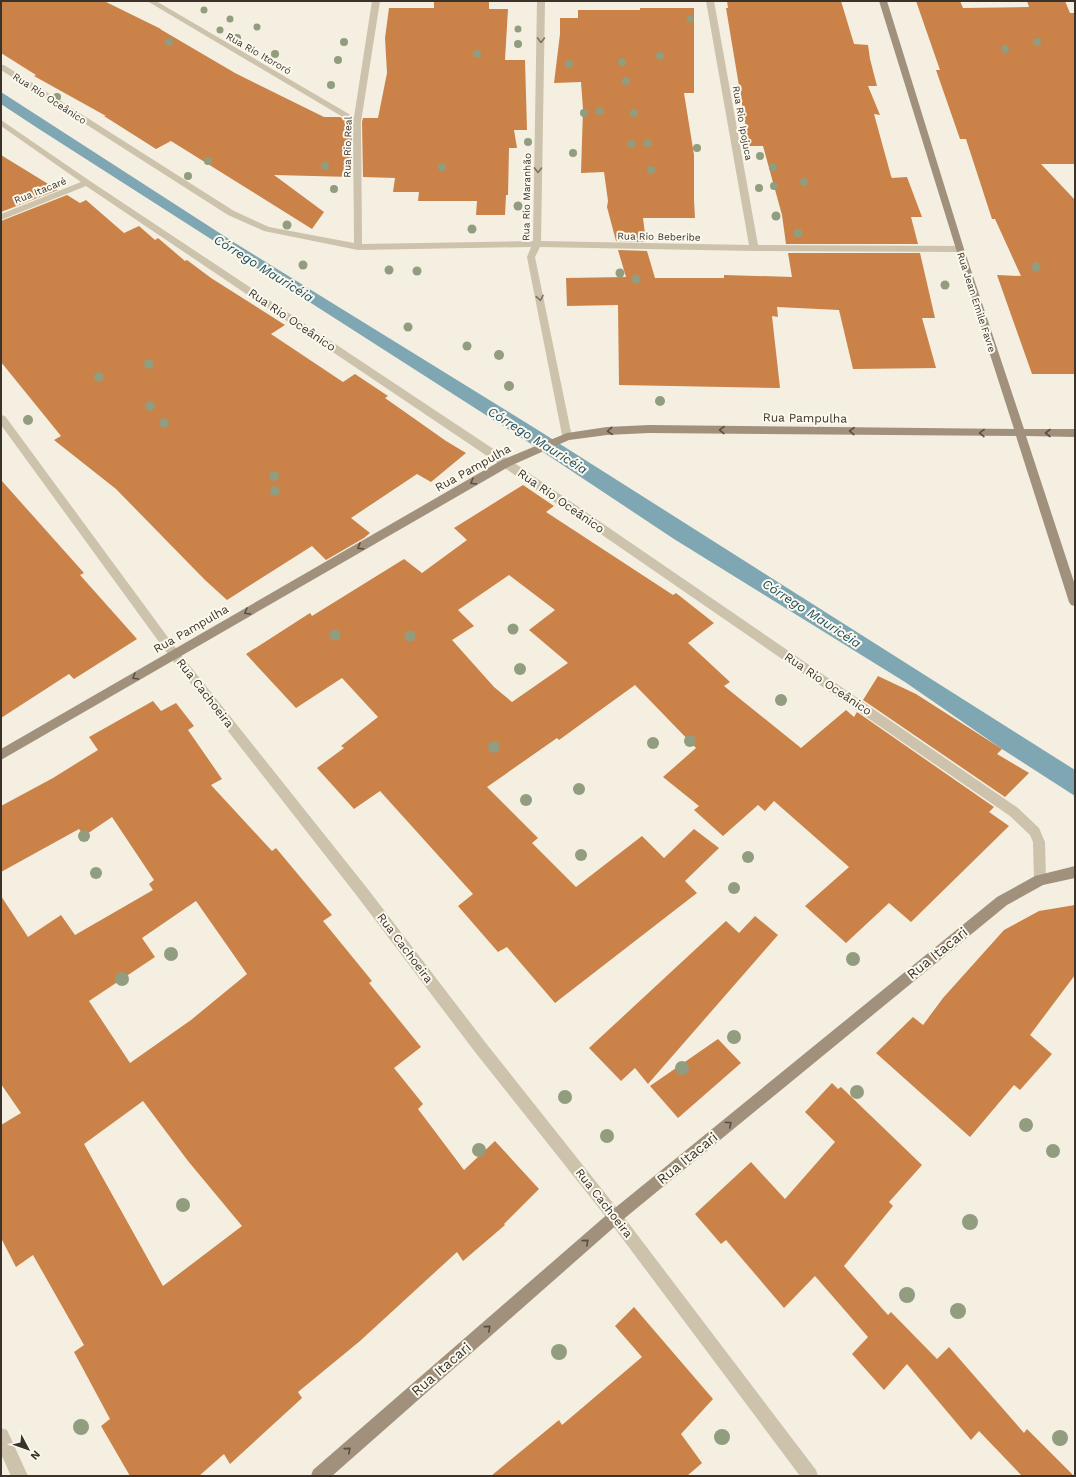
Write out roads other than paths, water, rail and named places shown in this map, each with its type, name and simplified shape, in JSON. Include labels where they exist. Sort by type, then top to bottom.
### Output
[{"type":"main road","name":"Rua Jean Emile Favre","points":[[884,1],[960,249],[1075,602]]},
{"type":"main road","name":"Rua Pampulha","points":[[1,755],[506,463],[563,438],[607,431],[649,429],[1075,433]]},
{"type":"main road","name":"Rua Itacari","points":[[319,1476],[615,1217],[1002,901],[1040,880],[1075,872]]},
{"type":"street","name":"Rua Rio Itororó","points":[[151,1],[357,122]]},
{"type":"street","name":"Rua Rio Real","points":[[358,247],[357,122],[376,1]]},
{"type":"street","name":"Rua Rio Maranhão","points":[[541,1],[537,244],[532,257],[563,438]]},
{"type":"street","name":"Rua Rio Ipojuca","points":[[710,1],[754,248]]},
{"type":"street","name":"Rua Rio Oceânico","points":[[1,67],[242,219],[267,229],[358,247]]},
{"type":"street","name":"Rua Rio Oceânico","points":[[1,122],[506,463],[1014,812],[1035,832],[1039,842],[1040,880]]},
{"type":"street","name":"Rua Itacaré","points":[[1,217],[88,182]]},
{"type":"street","name":"Rua Rio Beberibe","points":[[358,247],[537,244],[754,248],[960,249]]},
{"type":"street","name":"Rua Cachoeira","points":[[1,418],[174,654],[362,892],[480,1047],[615,1217],[810,1476]]},
{"type":"street","points":[[1,1436],[20,1476]]},
{"type":"water","name":"Córrego Mauricéia","points":[[1,92],[235,243],[541,432],[1075,770],[1075,796],[1002,749],[905,682],[674,539],[525,440],[39,129],[1,104]]}]
